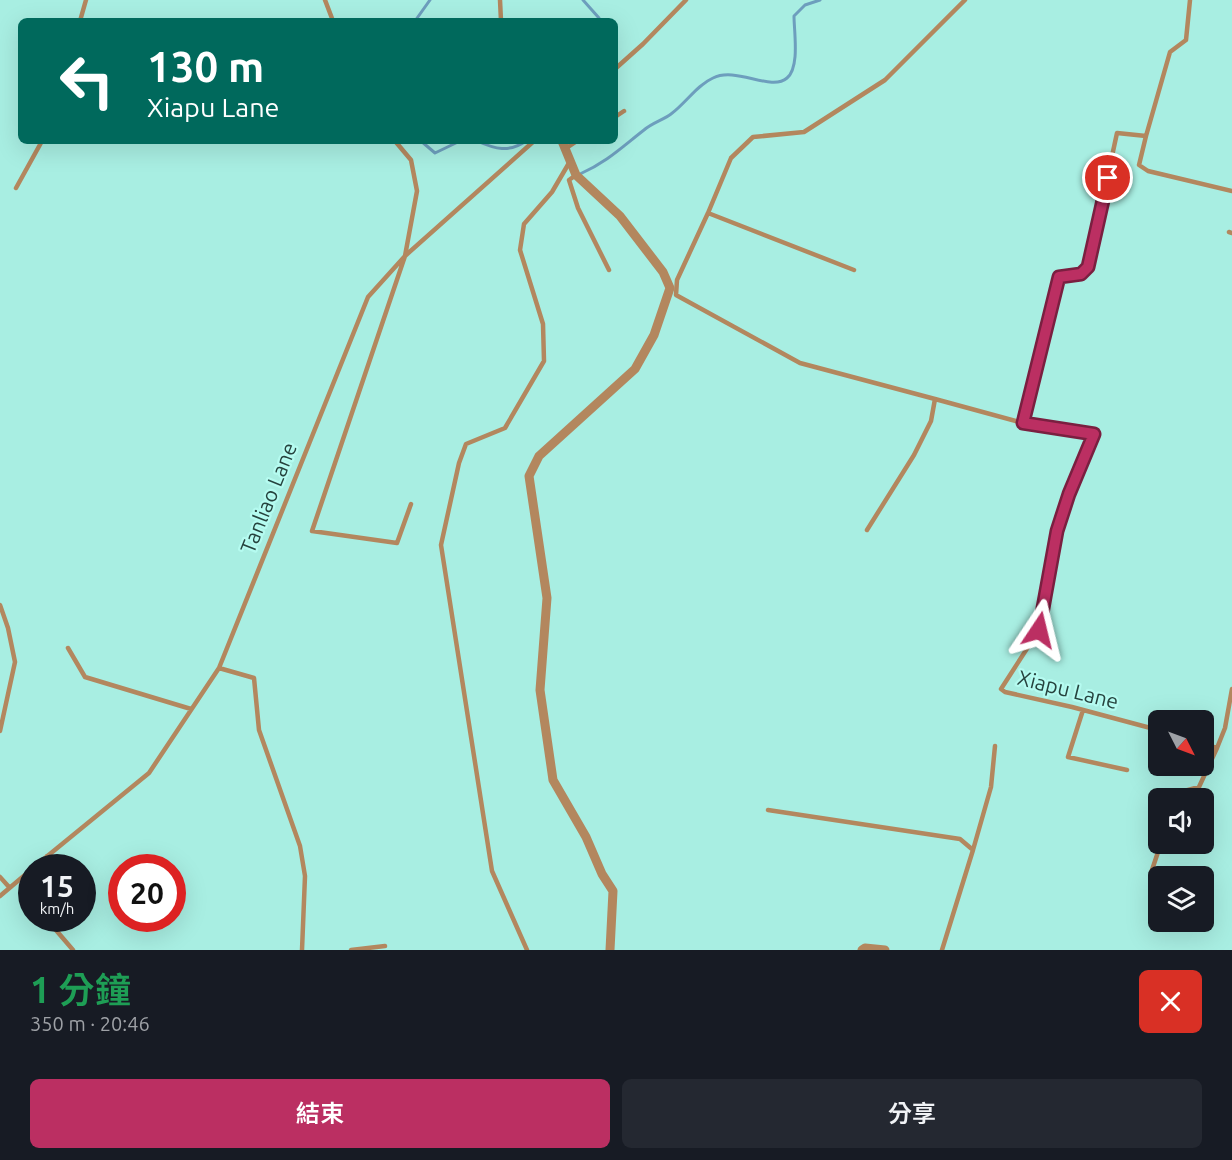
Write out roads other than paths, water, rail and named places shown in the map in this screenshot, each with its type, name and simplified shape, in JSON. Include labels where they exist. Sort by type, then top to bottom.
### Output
[{"type":"street","points":[[564,145],[576,175],[620,216],[663,272],[670,288],[654,335],[634,369],[539,456],[529,476],[548,598],[540,690],[553,780],[586,837],[613,891],[609,950]]},
{"type":"street","points":[[862,950],[865,948],[885,950]]},
{"type":"lane","points":[[81,18],[86,0]]},
{"type":"lane","points":[[325,0],[332,18]]},
{"type":"lane","points":[[500,0],[501,18]]},
{"type":"lane","points":[[618,66],[686,0]]},
{"type":"lane","points":[[965,0],[885,80],[804,132],[753,137],[731,158],[677,280],[676,295],[800,363],[1023,423],[1059,277],[1081,274],[1088,267],[1117,133],[1146,136]]},
{"type":"lane","points":[[1190,0],[1186,40],[1170,52],[1139,165],[1148,171],[1232,191]]},
{"type":"lane","points":[[618,115],[624,111]]},
{"type":"lane","points":[[16,188],[40,144]]},
{"type":"lane","points":[[398,144],[411,160],[417,191],[405,256],[312,531],[397,543],[411,504]]},
{"type":"lane","name":"Tanliao Lane","points":[[49,854],[149,773],[219,668],[368,297],[405,256],[531,144]]},
{"type":"lane","points":[[527,950],[492,871],[441,545],[459,463],[466,444],[505,428],[544,361],[543,324],[520,250],[524,224],[552,192],[570,161]]},
{"type":"lane","points":[[576,175],[569,180],[578,208],[609,270]]},
{"type":"lane","points":[[708,213],[854,270]]},
{"type":"lane","points":[[867,530],[914,455],[931,421],[935,399]]},
{"type":"lane","name":"Xiapu Lane","points":[[1023,423],[1094,434],[1069,494],[1057,531],[1039,630],[1000,689],[1148,727]]},
{"type":"lane","points":[[0,605],[8,628],[15,662],[0,731]]},
{"type":"lane","points":[[68,648],[85,677],[191,709]]},
{"type":"lane","points":[[219,668],[254,678],[259,730],[300,846],[305,876],[302,950]]},
{"type":"lane","points":[[1195,788],[1198,787],[1225,728],[1232,688]]},
{"type":"lane","points":[[1083,710],[1068,757],[1127,770]]},
{"type":"lane","points":[[942,950],[991,787],[995,746]]},
{"type":"lane","points":[[768,810],[960,839],[973,850]]},
{"type":"lane","points":[[0,877],[9,887]]},
{"type":"lane","name":"Tanliao Lane","points":[[0,896],[18,880]]},
{"type":"lane","points":[[57,932],[74,950]]},
{"type":"lane","points":[[351,950],[385,946]]},
{"type":"waterway","points":[[417,18],[430,0]]},
{"type":"waterway","points":[[583,0],[599,18]]},
{"type":"waterway","points":[[580,174],[671,114],[702,85],[713,78],[732,75],[772,82],[780,82],[787,78],[794,66],[795,58],[794,16],[805,5],[820,0]]},
{"type":"waterway","points":[[424,144],[435,153],[454,144]]},
{"type":"waterway","points":[[485,144],[502,148],[522,144]]}]
